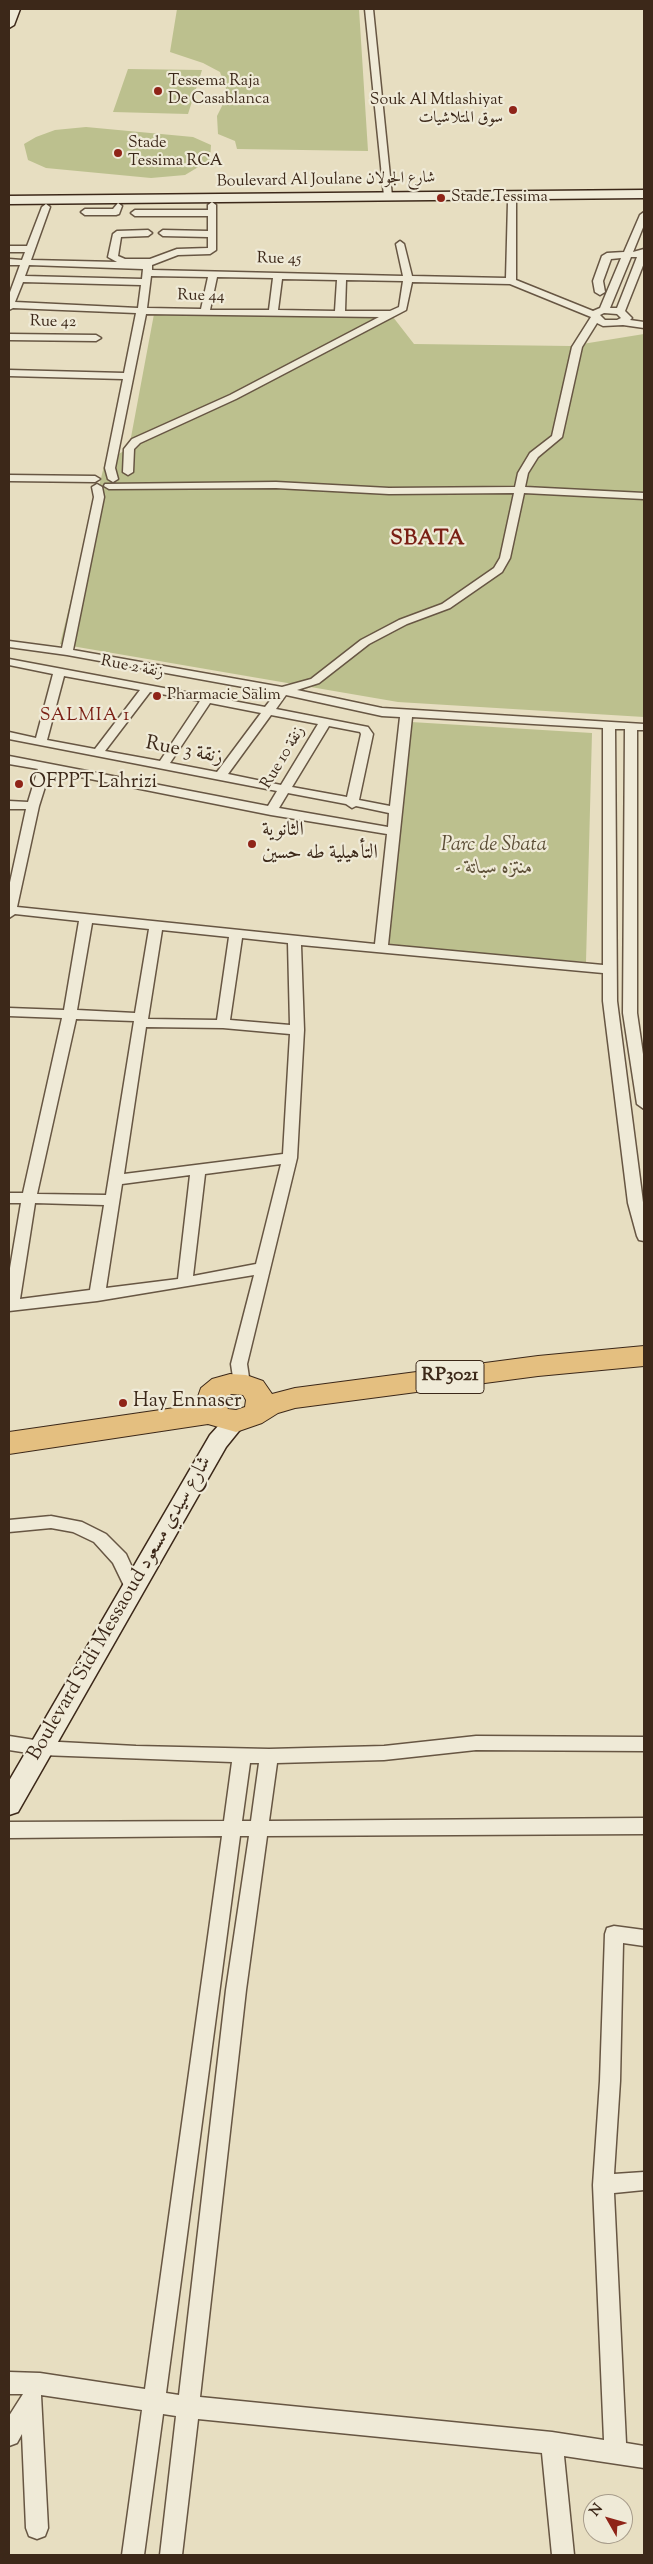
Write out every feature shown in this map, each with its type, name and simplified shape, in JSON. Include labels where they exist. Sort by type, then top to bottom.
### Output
[{"type":"highway","name":"RP3021","points":[[9,1443],[141,1422],[231,1402],[556,1348],[644,1343]]},
{"type":"highway","name":"RP3021","points":[[9,1426],[231,1402],[279,1401],[538,1366],[644,1356]]},
{"type":"main road","points":[[9,24],[15,9]]},
{"type":"main road","name":"Boulevard Al Joulane شارع الجولان","points":[[9,200],[644,194]]},
{"type":"main road","name":"Boulevard Al Joulane شارع الجولان","points":[[9,207],[118,206],[162,209],[212,209],[644,200]]},
{"type":"main road","name":"Boulevard Sidi Messaoud شارع سيدي مسعود","points":[[9,1804],[133,1587],[231,1402]]},
{"type":"street","points":[[369,9],[388,196]]},
{"type":"street","points":[[512,202],[511,281],[563,304],[599,313],[644,318]]},
{"type":"street","points":[[85,212],[116,212],[118,206]]},
{"type":"street","points":[[9,306],[15,281],[32,249],[46,207]]},
{"type":"street","points":[[135,213],[162,209]]},
{"type":"street","points":[[148,233],[117,234],[113,256],[124,262],[144,262],[164,258],[177,252],[206,252],[212,248],[212,209]]},
{"type":"street","points":[[219,778],[283,691],[315,681],[370,638],[446,606],[494,573],[505,558],[520,487],[529,462],[557,437],[577,347],[599,313],[628,254],[644,215]]},
{"type":"street","points":[[163,233],[212,234]]},
{"type":"street","points":[[128,472],[128,448],[136,441],[233,397],[285,367],[403,308],[406,303],[408,277],[400,244]]},
{"type":"street","points":[[9,248],[32,249]]},
{"type":"street","points":[[584,335],[623,316],[644,254],[614,254],[605,258],[598,281],[600,292]]},
{"type":"street","points":[[9,262],[143,264],[148,266],[148,278],[142,310],[127,376],[110,468],[103,484],[67,652]]},
{"type":"street","points":[[205,312],[213,274]]},
{"type":"street","name":"Rue 45","points":[[15,281],[148,278],[213,274],[408,277],[511,281]]},
{"type":"street","points":[[273,312],[278,275]]},
{"type":"street","points":[[340,313],[342,276]]},
{"type":"street","name":"Rue 44","points":[[9,306],[205,312],[392,314]]},
{"type":"street","points":[[599,313],[609,324]]},
{"type":"street","points":[[623,316],[644,324]]},
{"type":"street","name":"Rue 42","points":[[9,337],[96,338]]},
{"type":"street","points":[[9,373],[127,376]]},
{"type":"street","points":[[9,478],[73,479],[103,484],[251,485],[401,492],[520,487],[644,487]]},
{"type":"street","points":[[520,487],[644,496]]},
{"type":"street","points":[[9,644],[67,652],[283,691],[382,712],[638,727],[630,1013],[644,1104]]},
{"type":"street","points":[[12,662],[30,647]]},
{"type":"street","name":"Rue 2 زنقة","points":[[12,662],[366,730],[352,804]]},
{"type":"street","points":[[40,742],[60,671]]},
{"type":"street","points":[[97,754],[148,687]]},
{"type":"street","points":[[162,767],[207,699]]},
{"type":"street","points":[[381,948],[394,810],[406,714]]},
{"type":"street","name":"Rue 10 زنقة","points":[[271,811],[325,722]]},
{"type":"street","points":[[609,726],[610,1001],[635,1202],[644,1236]]},
{"type":"street","name":"Rue 3 زنقة","points":[[9,736],[284,791],[394,810]]},
{"type":"street","points":[[9,760],[271,811],[392,831]]},
{"type":"street","points":[[45,767],[11,892],[9,912],[610,970]]},
{"type":"street","points":[[9,805],[33,806]]},
{"type":"street","points":[[86,919],[70,1014],[29,1198],[10,1306],[186,1284],[262,1268]]},
{"type":"street","points":[[97,1296],[114,1200],[156,925]]},
{"type":"street","points":[[224,1024],[236,933]]},
{"type":"street","points":[[231,1402],[290,1158],[297,1030],[294,940]]},
{"type":"street","points":[[9,1012],[70,1014],[297,1030]]},
{"type":"street","points":[[117,1180],[290,1158]]},
{"type":"street","points":[[186,1284],[198,1170]]},
{"type":"street","points":[[9,1198],[114,1200]]},
{"type":"street","points":[[9,1526],[50,1522],[76,1526],[100,1538],[120,1559],[133,1587]]},
{"type":"street","points":[[9,1743],[41,1748],[136,1753],[269,1756],[384,1753],[476,1743],[644,1744]]},
{"type":"street","points":[[133,2555],[242,1755]]},
{"type":"street","points":[[171,2555],[236,1990],[261,1827],[269,1756]]},
{"type":"street","points":[[9,1830],[644,1826]]},
{"type":"street","points":[[616,2453],[603,2185],[610,2081],[614,1934],[644,1938]]},
{"type":"street","points":[[603,2185],[644,2181]]},
{"type":"street","points":[[9,2383],[36,2392],[153,2402],[552,2443],[644,2457]]},
{"type":"street","points":[[9,2436],[36,2392]]},
{"type":"street","points":[[36,2392],[37,2528]]},
{"type":"street","points":[[552,2443],[563,2555]]},
{"type":"green space","points":[[177,9],[359,9],[368,151],[237,149],[235,141],[218,134],[217,116],[228,94],[220,72],[203,63],[170,52]]},
{"type":"green space","name":"Tessema Raja De Casablanca","points":[[128,69],[202,70],[188,114],[113,112]]},
{"type":"green space","name":"Stade Tessima RCA","points":[[86,127],[193,137],[211,145],[210,160],[185,175],[151,178],[46,168],[28,160],[24,144],[36,137],[55,130]]},
{"type":"green space","points":[[154,314],[393,317],[414,344],[570,346],[644,334],[644,717],[398,702],[60,644],[105,462],[129,448]]},
{"type":"green space","name":"Parc de Sbata - منتزه سباتة","points":[[411,722],[592,733],[586,962],[389,946]]},
{"type":"place","name":"Tessema Raja De Casablanca","points":[[158,91]]},
{"type":"place","name":"Souk Al Mtlashiyat سوق المتلاشيات","points":[[513,110]]},
{"type":"place","name":"Stade Tessima RCA","points":[[118,153]]},
{"type":"place","name":"Stade Tessima","points":[[441,198]]},
{"type":"place","name":"Pharmacie Salim","points":[[157,696]]},
{"type":"place","name":"OFPPT Lahrizi","points":[[19,784]]},
{"type":"place","name":"الثانوية التأهيلية طه حسين","points":[[252,844]]},
{"type":"place","name":"Hay Ennaser","points":[[123,1403]]},
{"type":"district","name":"SBATA","points":[[428,540]]},
{"type":"district","name":"SALMIA 1","points":[[85,717]]}]
